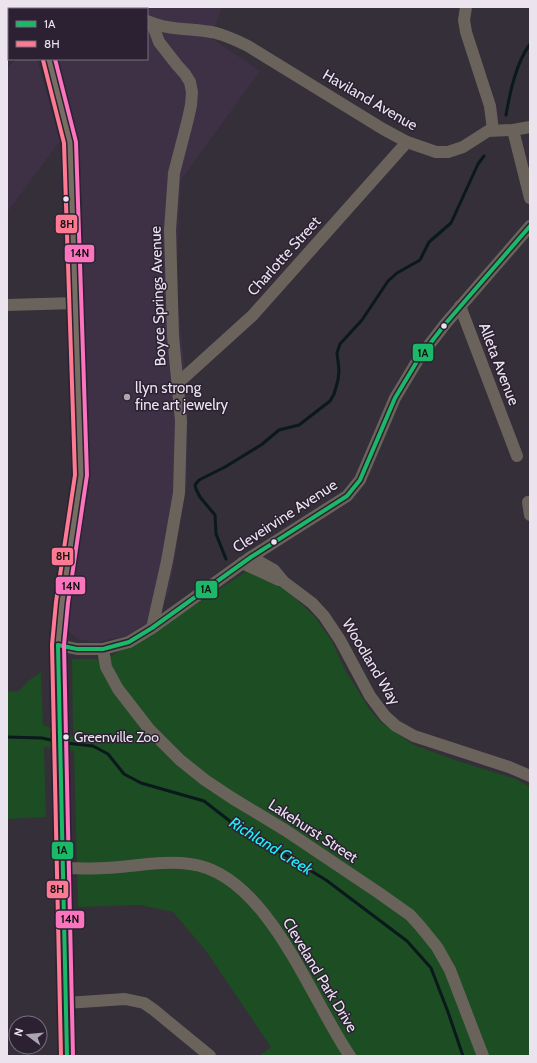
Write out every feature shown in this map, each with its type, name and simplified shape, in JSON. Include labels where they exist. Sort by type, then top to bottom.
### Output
[{"type":"street","points":[[466,7],[464,20],[466,32],[490,106],[493,130]]},
{"type":"street","name":"Haviland Avenue","points":[[149,22],[167,27],[216,33],[248,46],[383,129],[407,142],[436,152],[448,152],[463,146],[488,131],[513,130],[530,127]]},
{"type":"street","name":"Boyce Springs Avenue","points":[[149,22],[159,42],[190,82],[192,92],[188,119],[172,182],[170,256],[173,336],[181,421],[179,493],[167,561],[152,628]]},
{"type":"street","points":[[49,60],[70,142],[81,475],[60,617],[58,645],[67,1056]]},
{"type":"street","points":[[513,130],[530,198]]},
{"type":"street","name":"Charlotte Street","points":[[178,384],[252,314],[407,142]]},
{"type":"street","name":"Cleveirvine Avenue","points":[[58,645],[77,649],[103,649],[129,642],[152,628],[247,560],[347,496],[360,480],[389,411],[403,383],[419,358],[460,306],[530,226]]},
{"type":"street","points":[[7,305],[76,303]]},
{"type":"street","name":"Alleta Avenue","points":[[460,306],[517,456]]},
{"type":"street","points":[[528,502],[530,515]]},
{"type":"street","name":"Woodland Way","points":[[247,560],[263,574],[284,582],[312,603],[324,616],[340,640],[370,696],[385,716],[396,726],[414,736],[509,767],[530,776]]},
{"type":"street","name":"Lakehurst Street","points":[[103,649],[106,667],[118,689],[149,730],[180,760],[210,784],[285,830],[410,915],[437,947],[450,970],[484,1056]]},
{"type":"street","name":"Cleveland Park Drive","points":[[63,868],[106,868],[135,865],[190,864],[208,868],[226,877],[243,891],[270,923],[292,954],[350,1056]]},
{"type":"street","points":[[66,1003],[125,999],[144,1003],[210,1056]]},
{"type":"shaded area","points":[[222,7],[211,38],[260,71],[181,180],[176,284],[188,400],[187,483],[169,594],[148,623],[126,636],[96,642],[78,639],[66,629],[89,489],[82,202],[72,127],[56,60],[148,60],[148,8],[57,8]]},
{"type":"shaded area","points":[[15,60],[37,60],[60,141],[8,211],[7,211],[7,69]]},
{"type":"green space","points":[[250,569],[279,582],[315,617],[332,641],[345,670],[370,710],[381,722],[414,745],[458,761],[516,779],[530,787],[530,1056],[259,1056],[271,1047],[206,951],[173,912],[140,905],[78,907],[74,751],[44,747],[46,817],[7,819],[7,692],[19,691],[28,681],[41,672],[43,725],[73,736],[72,659],[106,659],[172,620]]},
{"type":"waterway","points":[[506,115],[517,69],[530,44]]},
{"type":"waterway","points":[[226,559],[216,534],[215,515],[200,497],[195,485],[199,480],[225,467],[261,445],[279,430],[299,425],[330,401],[334,394],[338,380],[339,370],[337,353],[340,344],[362,320],[388,281],[397,273],[420,260],[429,242],[451,223],[478,164],[484,156]]},
{"type":"waterway","name":"Richland Creek","points":[[7,737],[42,738],[55,741]]},
{"type":"waterway","name":"Richland Creek","points":[[66,743],[93,746],[108,754],[124,774],[141,783],[204,801],[231,822],[326,880],[407,941],[431,968],[463,1056]]},
{"type":"waterway","name":"Richland Creek","points":[[259,831],[259,838]]},
{"type":"transit line","name":"8H","points":[[43,60],[64,143],[75,475],[56,602],[52,645],[61,1056]]},
{"type":"transit line","name":"14N","points":[[55,60],[76,142],[87,475],[68,603],[64,645],[73,1056]]},
{"type":"transit line","name":"1A","points":[[58,645],[77,649],[103,649],[129,642],[152,628],[251,557],[347,496],[360,480],[395,398],[419,358],[446,323],[530,226]]},
{"type":"transit line","name":"1A","points":[[58,645],[67,1056]]},
{"type":"place","name":"llyn strong fine art jewelry","points":[[127,397]]},
{"type":"place","name":"Greenville Zoo","points":[[66,737]]}]
